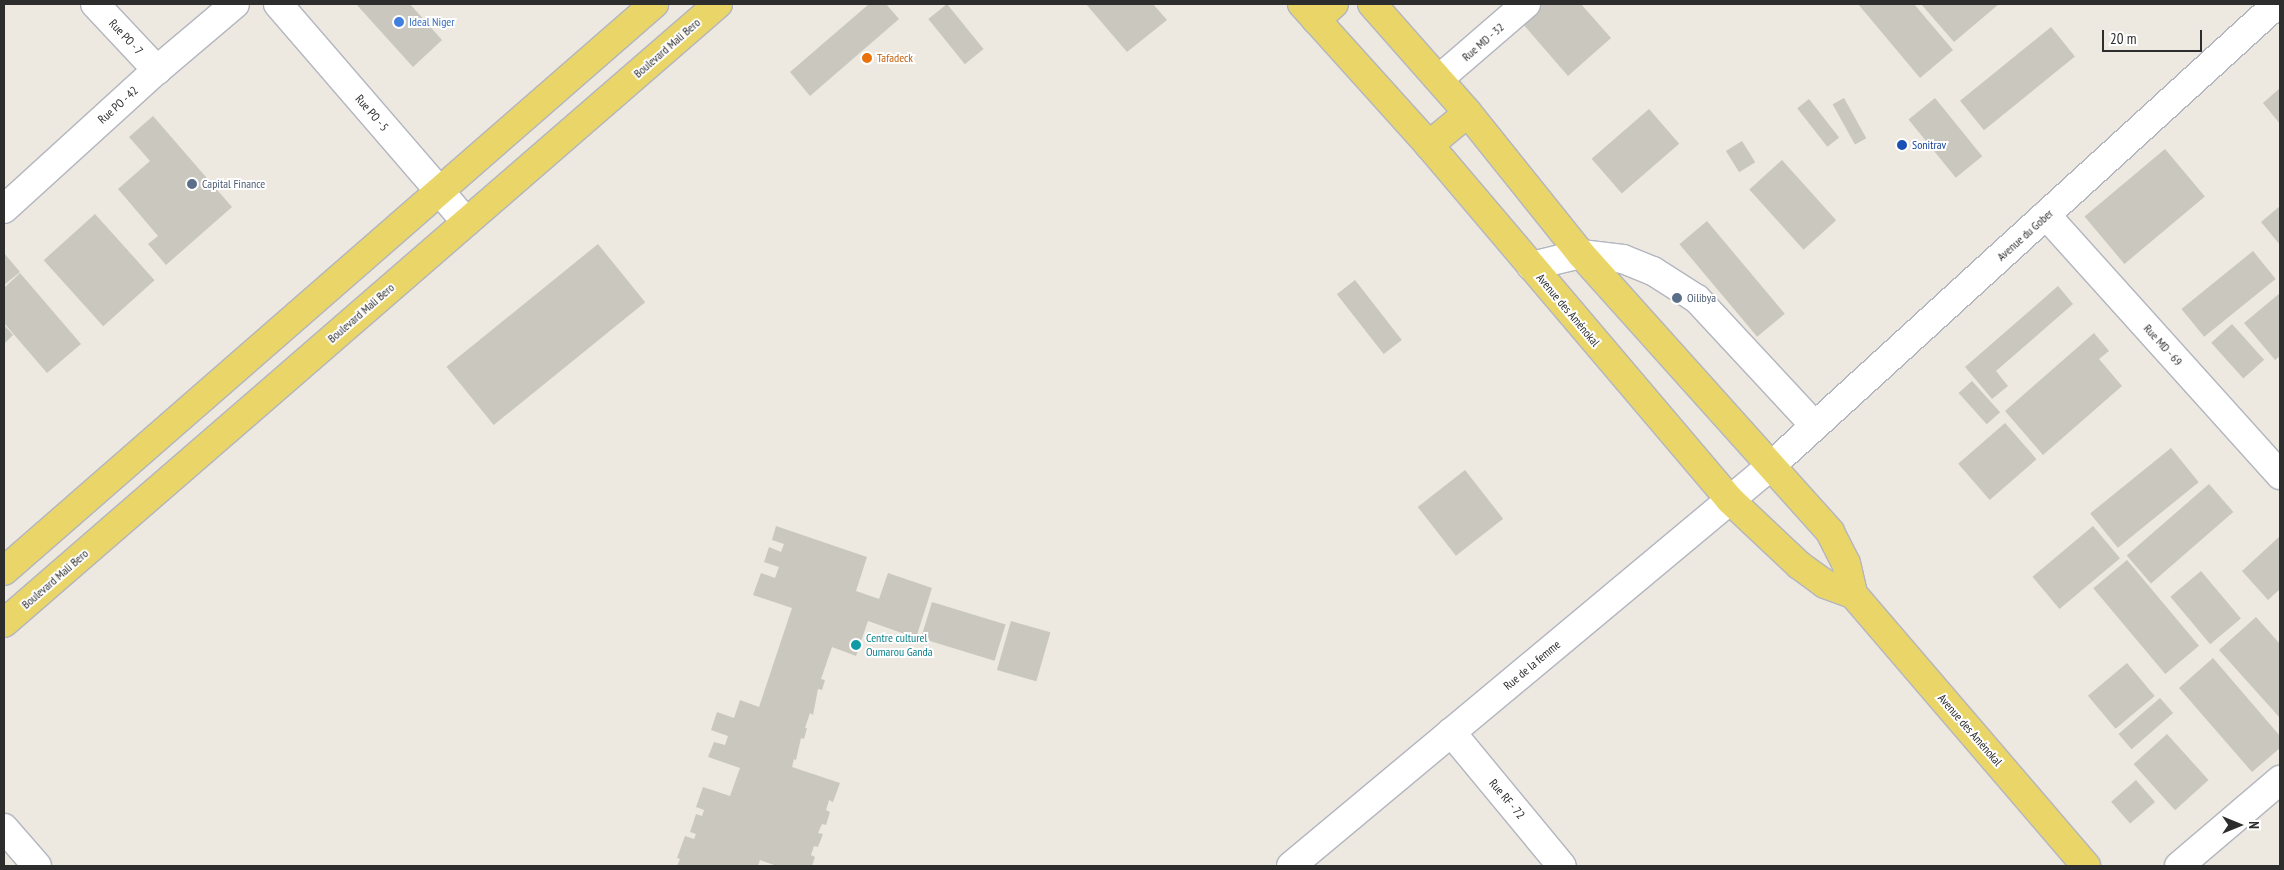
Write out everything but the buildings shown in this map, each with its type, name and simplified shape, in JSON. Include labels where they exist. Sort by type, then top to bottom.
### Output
[{"type":"main road","points":[[4,571],[654,4]]},
{"type":"main road","name":"Boulevard Mali Bero","points":[[4,623],[718,4]]},
{"type":"main road","name":"Avenue des Aménokal","points":[[1372,4],[1440,79],[1581,254],[1830,532],[1846,564],[1853,594],[2086,866]]},
{"type":"main road","name":"Avenue des Aménokal","points":[[1317,9],[1429,145],[1730,500],[1799,565],[1825,584],[1853,594]]},
{"type":"main road","points":[[1429,145],[1468,113]]},
{"type":"street","name":"Rue PO - 7","points":[[95,4],[156,70]]},
{"type":"street","name":"Rue PO - 42","points":[[4,209],[156,70],[235,4]]},
{"type":"street","name":"Rue PO - 5","points":[[278,4],[466,222]]},
{"type":"street","name":"Rue MD - 32","points":[[1440,79],[1526,4]]},
{"type":"street","name":"Avenue du Gober","points":[[1772,466],[2277,4]]},
{"type":"street","name":"Rue MD - 69","points":[[2046,215],[2280,475]]},
{"type":"street","points":[[1531,266],[1581,254],[1623,259],[1653,271],[1697,299],[1815,426]]},
{"type":"street","name":"Rue de la femme","points":[[1292,866],[1772,466]]},
{"type":"street","name":"Rue RF - 72","points":[[1451,732],[1562,866]]},
{"type":"street","points":[[2179,866],[2280,780]]},
{"type":"street","points":[[4,828],[37,866]]},
{"type":"place","name":"Ideal Niger","points":[[399,22]]},
{"type":"place","name":"Tafadeck","points":[[867,58]]},
{"type":"place","name":"Sonitrav","points":[[1902,145]]},
{"type":"place","name":"Capital Finance","points":[[192,184]]},
{"type":"place","name":"Oilibya","points":[[1677,298]]},
{"type":"place","name":"Centre culturel Oumarou Ganda","points":[[856,645]]}]
